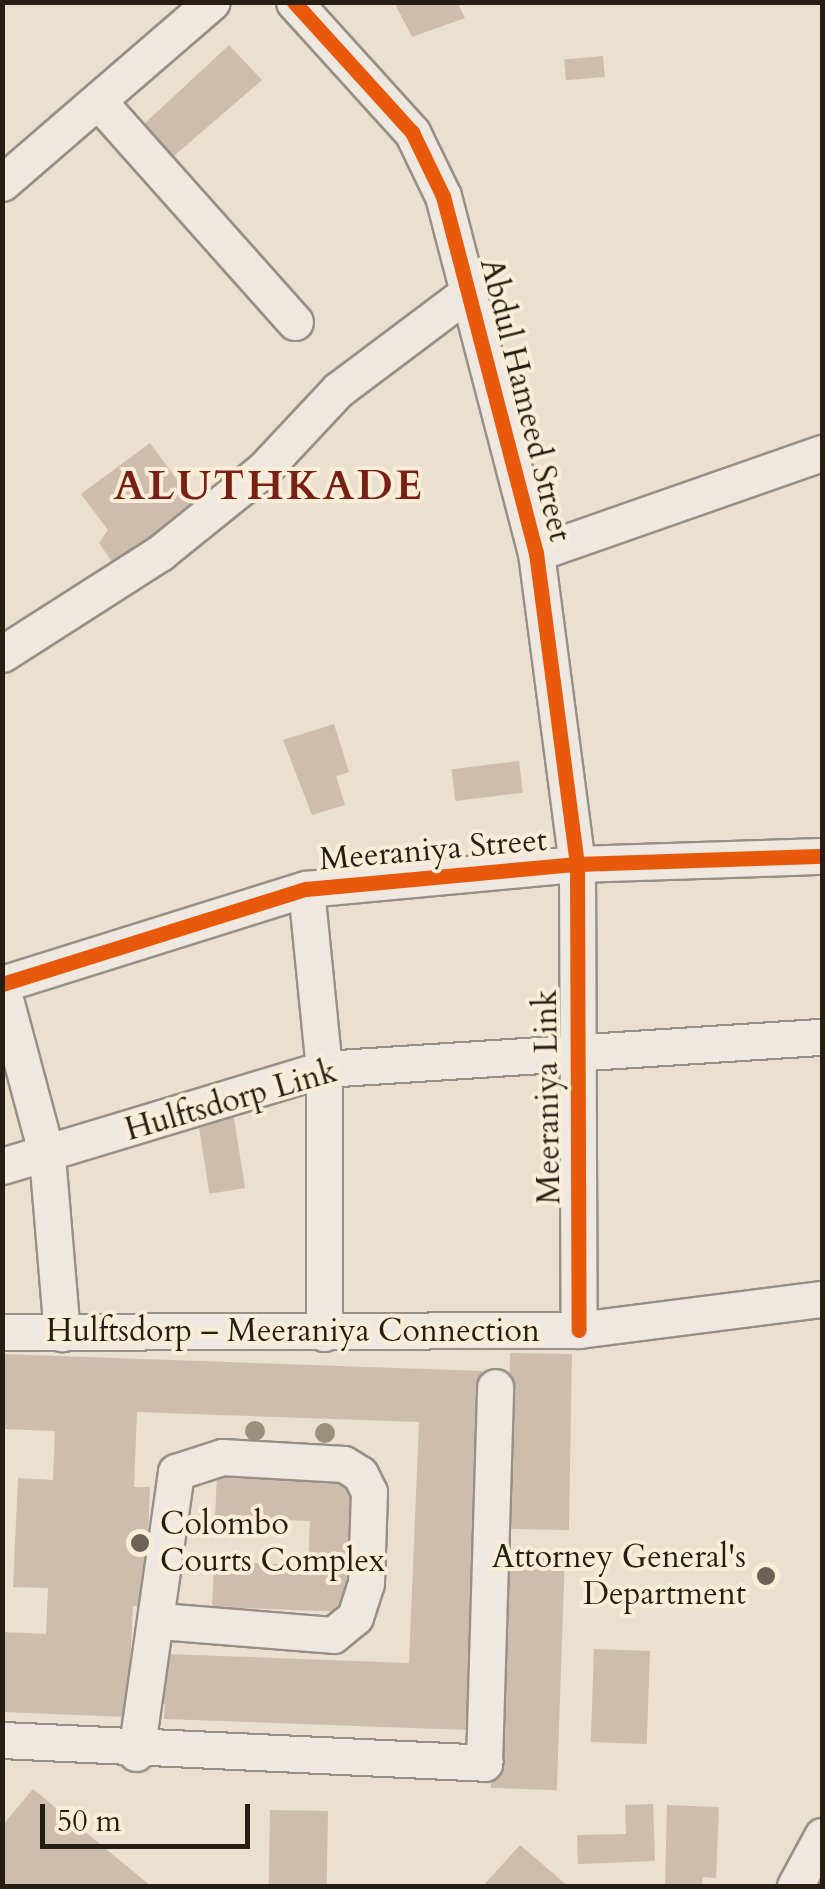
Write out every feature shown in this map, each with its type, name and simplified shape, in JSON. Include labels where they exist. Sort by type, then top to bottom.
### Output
[{"type":"street","points":[[2,183],[212,2]]},
{"type":"street","name":"Abdul Hameed Street","points":[[294,2],[412,132],[443,196],[471,290],[536,553],[577,864]]},
{"type":"street","points":[[98,100],[295,322]]},
{"type":"street","points":[[2,654],[160,552],[264,470],[338,390],[471,290]]},
{"type":"street","points":[[536,553],[822,453]]},
{"type":"street","name":"Meeraniya Street","points":[[2,986],[306,889],[577,864],[822,856]]},
{"type":"street","name":"Meeraniya Link","points":[[577,864],[573,1050],[580,1330]]},
{"type":"street","points":[[306,889],[324,1069],[324,1333]]},
{"type":"street","points":[[2,986],[47,1156],[62,1333]]},
{"type":"street","name":"Hulftsdorp Link","points":[[2,1166],[47,1156],[324,1069],[822,1037]]},
{"type":"street","name":"Hulftsdorp – Meeraniya Connection","points":[[2,1332],[580,1330],[822,1299]]},
{"type":"street","points":[[2,1740],[136,1753],[484,1764],[495,1387]]},
{"type":"street","points":[[136,1753],[158,1621],[176,1472],[222,1457],[344,1464],[360,1474],[369,1492],[366,1584],[355,1617],[333,1635],[158,1621]]},
{"type":"street","points":[[794,1886],[822,1836]]},
{"type":"building","points":[[394,2],[457,2],[465,18],[412,37]]},
{"type":"building","points":[[229,45],[262,80],[168,161],[143,125]]},
{"type":"building","points":[[603,56],[605,77],[566,80],[564,59]]},
{"type":"building","points":[[150,443],[199,510],[118,570],[99,543],[108,530],[81,494]]},
{"type":"building","points":[[334,724],[349,772],[336,776],[345,805],[312,815],[283,740]]},
{"type":"building","points":[[519,761],[523,793],[455,801],[452,769]]},
{"type":"building","points":[[233,1112],[245,1188],[209,1194],[197,1118]]},
{"type":"building","points":[[510,1353],[572,1354],[569,1530],[507,1529]]},
{"type":"building","points":[[2,1354],[482,1371],[467,1730],[164,1719],[165,1704],[129,1703],[128,1717],[2,1712],[2,1632],[46,1634],[48,1588],[13,1587],[18,1478],[53,1480],[55,1431],[2,1429]],"holes":[[[137,1412],[419,1422],[409,1663],[167,1654],[166,1668],[130,1667],[133,1606],[145,1607],[150,1487],[134,1487]]]},
{"type":"building","points":[[217,1475],[354,1481],[347,1612],[212,1607],[214,1562],[308,1565],[310,1521],[215,1517]]},
{"type":"building","points":[[499,1554],[565,1556],[557,1790],[491,1788]]},
{"type":"building","points":[[594,1649],[650,1651],[647,1744],[591,1742]]},
{"type":"building","points":[[33,1789],[151,1886],[2,1886],[2,1826]]},
{"type":"building","points":[[653,1804],[655,1861],[578,1864],[577,1835],[626,1834],[625,1805]]},
{"type":"building","points":[[667,1805],[719,1807],[716,1878],[703,1877],[702,1886],[665,1886]]},
{"type":"building","points":[[270,1810],[328,1811],[327,1886],[269,1885]]},
{"type":"building","points":[[520,1845],[568,1886],[483,1886]]},
{"type":"cycle path","points":[[294,2],[412,132],[443,196],[536,553],[577,864],[579,1330]]},
{"type":"cycle path","points":[[2,984],[306,889],[577,864],[822,856]]},
{"type":"place","name":"Colombo Courts Complex","points":[[140,1543]]},
{"type":"place","name":"Attorney General's Department","points":[[766,1576]]},
{"type":"district","name":"ALUTHKADE","points":[[269,486]]}]
